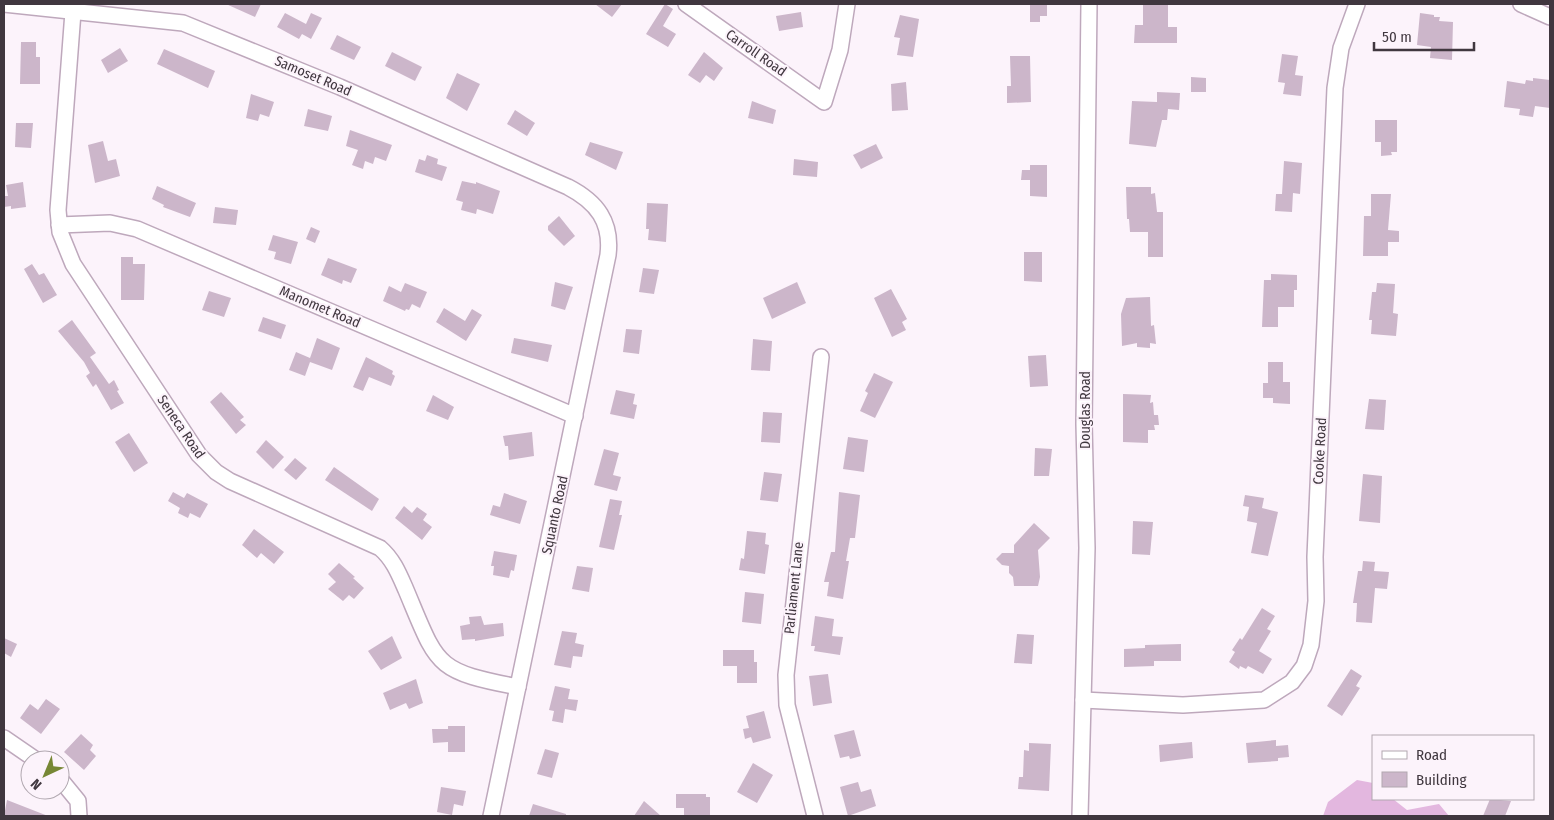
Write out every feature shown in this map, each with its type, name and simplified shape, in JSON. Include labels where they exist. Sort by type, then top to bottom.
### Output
[{"type":"street","name":"Samoset Road","points":[[4,4],[169,21],[196,28],[340,87],[568,187],[585,197],[601,214]]},
{"type":"street","name":"Carroll Road","points":[[686,4],[824,102],[840,50],[847,4]]},
{"type":"street","name":"Douglas Road","points":[[1080,816],[1087,548],[1084,414],[1089,4]]},
{"type":"street","name":"Cooke Road","points":[[1083,700],[1184,705],[1264,700],[1292,682],[1304,666],[1311,644],[1316,601],[1315,557],[1335,88],[1341,48],[1357,4]]},
{"type":"street","points":[[1521,4],[1550,17]]},
{"type":"street","name":"Seneca Road","points":[[73,12],[58,194],[58,225],[76,269],[199,454],[210,467],[230,481],[380,548],[394,564],[425,637],[440,659],[464,675],[518,687]]},
{"type":"street","name":"Squanto Road","points":[[491,816],[608,255],[609,232],[601,214]]},
{"type":"street","name":"Manomet Road","points":[[58,225],[110,223],[138,229],[575,416]]},
{"type":"street","name":"Parliament Lane","points":[[815,816],[787,705],[786,675],[821,357]]},
{"type":"street","points":[[4,738],[21,750]]},
{"type":"street","points":[[70,791],[75,797],[79,813]]},
{"type":"shaded area","points":[[1357,780],[1372,783],[1372,800],[1394,800],[1407,810],[1439,804],[1449,816],[1323,816],[1328,802]]},
{"type":"building","points":[[226,4],[261,4],[255,17]]},
{"type":"building","points":[[595,4],[622,4],[612,17]]},
{"type":"building","points":[[665,4],[673,9],[663,26],[676,34],[668,47],[646,34]]},
{"type":"building","points":[[1030,4],[1047,4],[1047,16],[1040,16],[1040,22],[1030,22]]},
{"type":"building","points":[[1143,4],[1168,4],[1168,27],[1177,27],[1177,43],[1134,43],[1135,25],[1143,25]]},
{"type":"building","points":[[801,12],[803,27],[779,31],[776,16]]},
{"type":"building","points":[[285,13],[306,24],[311,13],[322,18],[311,39],[302,34],[299,39],[277,27]]},
{"type":"building","points":[[1420,13],[1440,17],[1439,21],[1453,22],[1452,60],[1430,58],[1431,47],[1417,45]]},
{"type":"building","points":[[900,15],[919,19],[913,57],[897,55],[900,38],[894,37]]},
{"type":"building","points":[[337,35],[361,47],[354,60],[330,49]]},
{"type":"building","points":[[21,42],[36,42],[36,57],[40,57],[40,84],[20,84]]},
{"type":"building","points":[[120,48],[128,61],[108,73],[101,60]]},
{"type":"building","points":[[164,49],[215,71],[208,88],[157,64]]},
{"type":"building","points":[[392,52],[422,67],[415,81],[385,66]]},
{"type":"building","points":[[704,52],[723,68],[714,81],[706,75],[700,83],[688,75]]},
{"type":"building","points":[[1282,54],[1298,56],[1295,75],[1303,76],[1301,96],[1283,94],[1285,83],[1278,82]]},
{"type":"building","points":[[1010,56],[1030,56],[1031,102],[1007,103],[1007,86],[1011,86]]},
{"type":"building","points":[[457,73],[480,84],[467,111],[446,98]]},
{"type":"building","points":[[1191,77],[1206,78],[1206,92],[1191,92]]},
{"type":"building","points":[[1533,78],[1550,80],[1550,108],[1535,106],[1533,117],[1519,115],[1520,109],[1504,107],[1507,81],[1525,84],[1526,80],[1533,81]]},
{"type":"building","points":[[906,82],[908,110],[892,111],[891,84]]},
{"type":"building","points":[[1157,92],[1180,93],[1179,110],[1168,109],[1167,120],[1162,120],[1156,147],[1129,144],[1132,101],[1157,102]]},
{"type":"building","points":[[251,94],[274,102],[269,117],[260,114],[258,121],[246,118]]},
{"type":"building","points":[[752,101],[776,110],[773,124],[748,118]]},
{"type":"building","points":[[308,109],[332,116],[328,131],[304,126]]},
{"type":"building","points":[[515,110],[535,123],[527,136],[507,124]]},
{"type":"building","points":[[1375,120],[1397,120],[1397,152],[1391,152],[1392,155],[1381,156],[1381,142],[1375,142]]},
{"type":"building","points":[[16,123],[33,123],[31,148],[15,147]]},
{"type":"building","points":[[350,130],[392,145],[386,161],[375,157],[373,164],[365,161],[363,169],[352,165],[358,150],[346,146]]},
{"type":"building","points":[[103,141],[108,161],[116,159],[120,176],[95,183],[88,145]]},
{"type":"building","points":[[590,142],[623,152],[616,170],[585,155]]},
{"type":"building","points":[[876,144],[883,158],[861,169],[853,155]]},
{"type":"building","points":[[427,155],[438,159],[437,164],[447,167],[442,181],[415,172],[419,159],[425,161]]},
{"type":"building","points":[[794,159],[818,162],[817,177],[793,175]]},
{"type":"building","points":[[1284,161],[1302,163],[1300,194],[1293,193],[1292,212],[1275,211],[1276,194],[1282,194]]},
{"type":"building","points":[[1030,165],[1047,165],[1047,197],[1030,196],[1030,180],[1021,180],[1022,170],[1030,170]]},
{"type":"building","points":[[462,181],[476,184],[476,182],[500,191],[493,214],[477,209],[476,214],[461,210],[463,202],[456,200]]},
{"type":"building","points":[[23,182],[26,207],[11,209],[11,206],[4,207],[4,196],[8,196],[6,185]]},
{"type":"building","points":[[157,186],[196,203],[190,217],[163,207],[164,205],[152,199]]},
{"type":"building","points":[[1126,187],[1151,187],[1151,194],[1155,193],[1157,212],[1163,212],[1163,257],[1148,257],[1148,232],[1130,232],[1129,219],[1127,219]]},
{"type":"building","points":[[1371,194],[1391,194],[1388,230],[1399,231],[1399,242],[1388,242],[1388,256],[1363,256],[1364,216],[1371,216]]},
{"type":"building","points":[[647,203],[668,204],[666,242],[648,240],[649,229],[646,229]]},
{"type":"building","points":[[215,207],[238,210],[236,225],[213,223]]},
{"type":"building","points":[[559,216],[575,236],[564,246],[548,230],[548,226]]},
{"type":"building","points":[[311,227],[320,231],[315,243],[306,239]]},
{"type":"building","points":[[273,235],[298,242],[291,264],[274,259],[276,252],[268,250]]},
{"type":"building","points":[[1024,252],[1042,252],[1042,282],[1024,281]]},
{"type":"building","points":[[121,257],[133,257],[133,264],[145,264],[144,300],[121,300]]},
{"type":"building","points":[[328,258],[357,269],[351,283],[343,280],[342,284],[321,275]]},
{"type":"building","points":[[32,264],[39,275],[44,273],[57,295],[43,303],[24,269]]},
{"type":"building","points":[[643,268],[659,270],[654,294],[639,292]]},
{"type":"building","points":[[1271,274],[1297,275],[1297,290],[1294,290],[1294,307],[1278,307],[1278,327],[1262,327],[1264,280],[1271,280]]},
{"type":"building","points":[[555,282],[573,287],[565,310],[551,306]]},
{"type":"building","points":[[797,282],[806,303],[772,319],[763,298]]},
{"type":"building","points":[[405,283],[427,292],[420,308],[412,304],[409,310],[406,309],[405,311],[383,301],[389,286],[401,292]]},
{"type":"building","points":[[1377,283],[1395,284],[1393,313],[1398,314],[1396,336],[1371,334],[1372,320],[1369,320],[1372,292],[1376,292]]},
{"type":"building","points":[[891,289],[907,319],[902,322],[906,330],[892,337],[874,298]]},
{"type":"building","points":[[209,291],[231,298],[224,317],[202,310]]},
{"type":"building","points":[[1150,297],[1151,326],[1154,325],[1156,344],[1150,343],[1150,348],[1137,347],[1137,343],[1122,346],[1121,314],[1126,298]]},
{"type":"building","points":[[444,308],[465,321],[472,309],[482,315],[466,341],[436,322]]},
{"type":"building","points":[[263,317],[286,325],[281,339],[258,331]]},
{"type":"building","points":[[72,320],[96,353],[90,357],[109,384],[114,380],[119,390],[117,391],[124,403],[111,410],[96,384],[93,387],[86,376],[90,373],[84,362],[58,331]]},
{"type":"building","points":[[626,329],[642,330],[639,354],[623,352]]},
{"type":"building","points":[[317,338],[340,348],[332,370],[310,362],[305,376],[289,370],[296,352],[310,358]]},
{"type":"building","points":[[514,338],[552,345],[548,362],[511,353]]},
{"type":"building","points":[[753,339],[772,341],[770,371],[751,370]]},
{"type":"building","points":[[1046,355],[1048,386],[1030,387],[1028,356]]},
{"type":"building","points":[[366,357],[393,371],[392,374],[395,376],[391,386],[369,377],[363,391],[353,387]]},
{"type":"building","points":[[1268,362],[1283,362],[1283,382],[1290,382],[1290,404],[1273,403],[1273,398],[1263,398],[1263,383],[1268,383]]},
{"type":"building","points":[[874,373],[893,382],[875,418],[860,411],[868,393],[865,391]]},
{"type":"building","points":[[616,390],[635,394],[633,404],[637,405],[634,419],[610,414]]},
{"type":"building","points":[[221,392],[244,417],[240,420],[246,425],[236,434],[210,402]]},
{"type":"building","points":[[1123,394],[1151,395],[1150,403],[1153,402],[1154,415],[1158,415],[1159,425],[1154,425],[1155,430],[1148,430],[1148,443],[1123,442]]},
{"type":"building","points":[[433,395],[454,407],[448,420],[426,411]]},
{"type":"building","points":[[1369,399],[1386,400],[1384,430],[1365,429]]},
{"type":"building","points":[[763,412],[782,413],[780,443],[761,442]]},
{"type":"building","points":[[532,432],[534,456],[509,460],[508,446],[505,446],[503,436]]},
{"type":"building","points":[[129,433],[148,463],[134,472],[115,442]]},
{"type":"building","points":[[848,437],[868,440],[864,472],[843,469]]},
{"type":"building","points":[[266,440],[284,457],[273,469],[256,452]]},
{"type":"building","points":[[1035,448],[1052,449],[1049,476],[1034,476]]},
{"type":"building","points":[[604,449],[619,453],[613,475],[621,477],[617,491],[594,485]]},
{"type":"building","points":[[295,458],[307,468],[296,480],[284,470]]},
{"type":"building","points":[[334,467],[379,499],[372,511],[325,480]]},
{"type":"building","points":[[764,472],[782,474],[778,502],[760,500]]},
{"type":"building","points":[[1363,474],[1382,476],[1380,523],[1359,521]]},
{"type":"building","points":[[173,492],[184,498],[187,493],[208,504],[200,518],[190,513],[188,518],[178,513],[180,508],[168,501]]},
{"type":"building","points":[[839,492],[860,495],[855,538],[850,538],[846,561],[849,561],[843,599],[827,596],[829,582],[824,582],[831,552],[835,552]]},
{"type":"building","points":[[504,493],[527,501],[520,524],[490,515],[493,505],[500,507]]},
{"type":"building","points":[[1245,495],[1264,498],[1262,508],[1278,512],[1268,556],[1251,553],[1257,523],[1247,521],[1249,507],[1243,506]]},
{"type":"building","points":[[610,499],[622,501],[619,515],[622,515],[614,550],[599,547]]},
{"type":"building","points":[[404,506],[412,513],[417,507],[427,514],[423,520],[432,527],[422,540],[395,518]]},
{"type":"building","points":[[1133,521],[1153,522],[1150,555],[1132,554]]},
{"type":"building","points":[[1034,523],[1050,538],[1038,550],[1040,577],[1038,586],[1014,586],[1013,577],[1009,573],[1009,566],[1002,565],[996,559],[1002,553],[1014,553],[1014,545]]},
{"type":"building","points":[[254,529],[284,552],[274,564],[261,553],[257,558],[242,545]]},
{"type":"building","points":[[747,531],[766,533],[765,544],[769,545],[765,574],[739,570],[741,558],[744,559]]},
{"type":"building","points":[[494,551],[517,555],[514,571],[511,570],[509,578],[493,575],[494,566],[491,566]]},
{"type":"building","points":[[1363,561],[1375,562],[1374,571],[1389,572],[1387,589],[1375,588],[1372,623],[1356,622],[1357,603],[1353,603],[1358,571],[1362,571]]},
{"type":"building","points":[[339,563],[364,588],[354,599],[349,595],[343,601],[328,589],[336,582],[328,574]]},
{"type":"building","points":[[577,566],[593,568],[589,592],[572,589]]},
{"type":"building","points":[[745,592],[764,594],[761,624],[742,622]]},
{"type":"building","points":[[1262,608],[1275,616],[1267,629],[1271,631],[1259,651],[1272,659],[1263,674],[1248,666],[1246,669],[1240,666],[1239,669],[1229,662],[1235,652],[1232,650],[1240,638],[1242,640]]},
{"type":"building","points":[[481,616],[484,625],[503,623],[504,636],[475,641],[475,639],[462,640],[460,626],[470,624],[469,617]]},
{"type":"building","points":[[815,616],[834,619],[832,636],[843,637],[840,655],[814,651],[815,646],[811,646]]},
{"type":"building","points":[[562,631],[577,633],[575,643],[584,645],[582,657],[573,656],[571,668],[554,665]]},
{"type":"building","points":[[1017,634],[1034,635],[1032,664],[1014,663]]},
{"type":"building","points":[[392,636],[402,658],[381,670],[368,651]]},
{"type":"building","points":[[4,638],[17,644],[11,657],[4,653]]},
{"type":"building","points":[[1181,644],[1181,661],[1154,661],[1154,666],[1124,667],[1124,649],[1145,648],[1145,645]]},
{"type":"building","points":[[723,650],[754,650],[754,662],[757,662],[757,683],[737,683],[737,666],[723,666]]},
{"type":"building","points":[[1351,669],[1362,676],[1356,686],[1360,688],[1342,716],[1327,706]]},
{"type":"building","points":[[828,674],[832,703],[813,706],[809,676]]},
{"type":"building","points":[[416,679],[423,703],[409,709],[406,703],[390,710],[383,693]]},
{"type":"building","points":[[555,686],[570,689],[568,699],[578,700],[576,711],[565,709],[563,723],[552,721],[554,711],[549,710]]},
{"type":"building","points":[[46,699],[60,709],[41,734],[20,718],[30,704],[38,710]]},
{"type":"building","points":[[764,711],[771,738],[753,743],[751,737],[745,739],[743,729],[749,728],[746,716]]},
{"type":"building","points":[[448,726],[465,726],[465,752],[448,752],[448,742],[433,743],[432,729],[448,729]]},
{"type":"building","points":[[854,730],[861,756],[850,759],[849,756],[840,758],[834,735]]},
{"type":"building","points":[[81,734],[93,745],[90,750],[96,756],[84,770],[70,757],[70,750],[66,750]]},
{"type":"building","points":[[1276,740],[1276,746],[1288,745],[1289,757],[1278,758],[1278,761],[1248,763],[1246,743]]},
{"type":"building","points":[[1192,742],[1193,758],[1160,762],[1159,745]]},
{"type":"building","points":[[1029,743],[1051,744],[1049,791],[1018,789],[1019,777],[1023,777],[1024,750],[1029,751]]},
{"type":"building","points":[[545,749],[559,753],[552,778],[537,774]]},
{"type":"building","points":[[753,763],[773,775],[757,803],[737,792]]},
{"type":"building","points":[[858,782],[861,792],[871,789],[876,806],[848,816],[840,787]]},
{"type":"building","points":[[441,787],[466,791],[463,806],[454,804],[452,815],[437,812]]},
{"type":"building","points":[[676,794],[706,794],[706,797],[710,797],[710,816],[684,815],[684,808],[676,808]]},
{"type":"building","points":[[7,800],[48,816],[4,816]]},
{"type":"building","points":[[1490,800],[1511,801],[1505,816],[1483,816]]},
{"type":"building","points":[[644,801],[661,816],[634,816]]},
{"type":"building","points":[[533,804],[566,814],[566,816],[529,816]]}]
